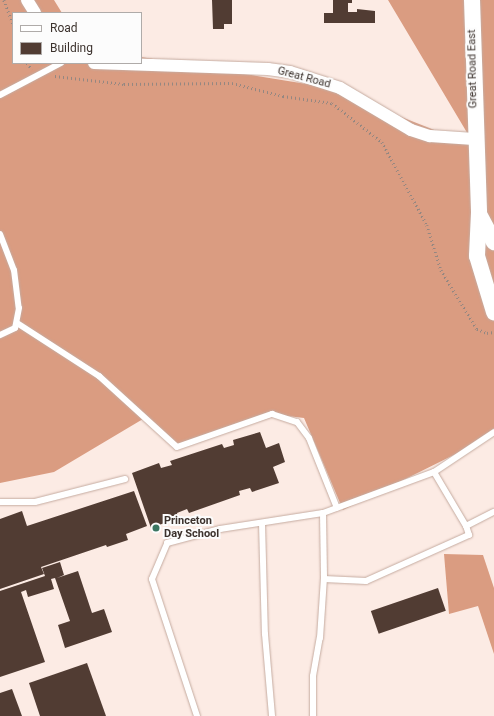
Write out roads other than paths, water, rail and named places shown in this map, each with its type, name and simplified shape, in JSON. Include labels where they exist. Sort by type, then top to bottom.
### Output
[{"type":"street","points":[[27,0],[34,12]]},
{"type":"street","name":"Great Road East","points":[[472,0],[474,139]]},
{"type":"street","name":"Great Road","points":[[123,64],[268,69],[290,72],[340,88],[411,130],[430,136],[474,139]]},
{"type":"street","points":[[474,139],[479,213],[477,256],[494,312]]},
{"type":"street","points":[[479,213],[494,242]]},
{"type":"lane","points":[[0,95],[59,64]]},
{"type":"lane","points":[[0,234],[14,270],[20,308],[15,328],[0,335]]},
{"type":"lane","points":[[17,323],[99,376],[177,447],[272,414],[297,422],[309,438],[337,508]]},
{"type":"lane","points":[[197,716],[152,579],[167,543],[220,529],[323,513],[434,472],[494,432]]},
{"type":"lane","points":[[324,579],[366,580],[469,535],[466,526],[434,472]]},
{"type":"lane","points":[[0,502],[35,502],[125,479]]},
{"type":"lane","points":[[466,526],[494,512]]},
{"type":"lane","points":[[313,716],[313,676],[320,638],[324,579],[323,513]]},
{"type":"lane","points":[[262,523],[265,634],[272,716]]},
{"type":"place","name":"Princeton Day School","points":[[156,528]]}]
